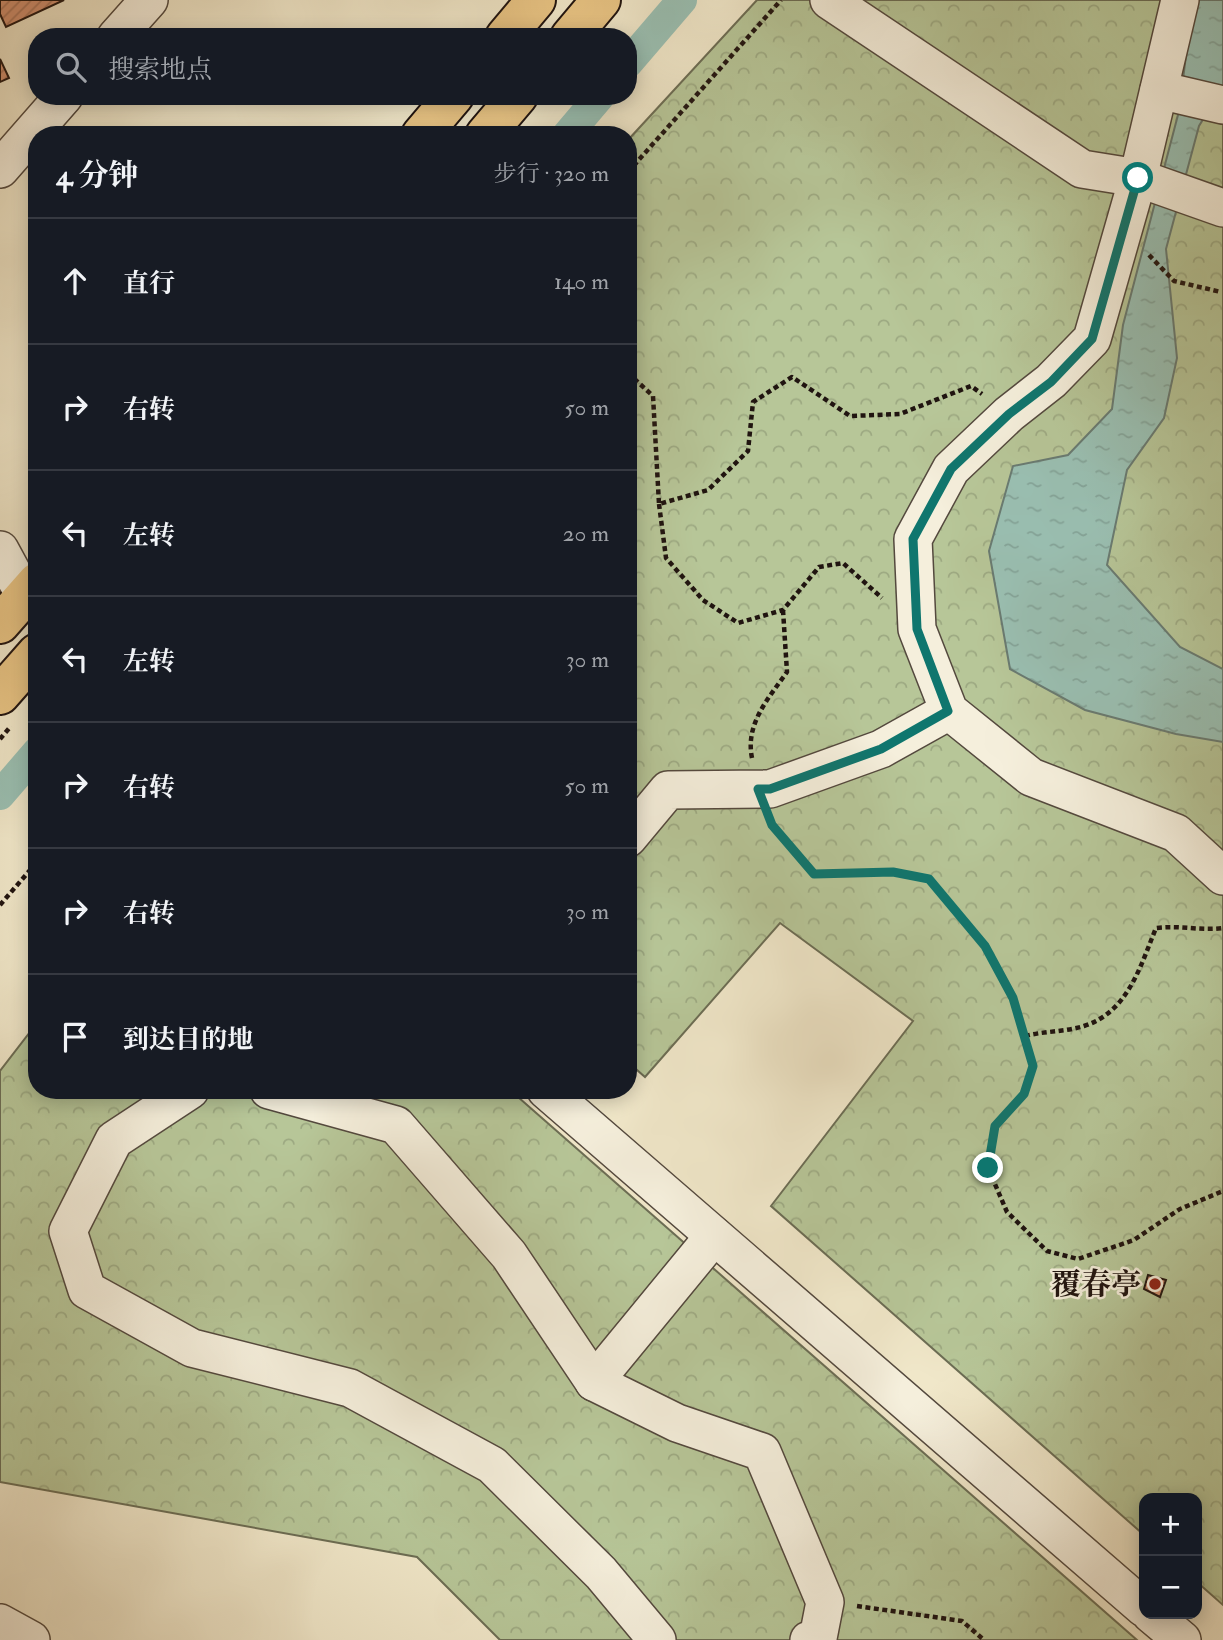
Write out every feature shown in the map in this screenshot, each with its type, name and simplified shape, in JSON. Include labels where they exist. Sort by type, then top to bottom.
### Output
[{"type":"main road","points":[[513,28],[536,0]]},
{"type":"main road","points":[[577,28],[601,0]]},
{"type":"main road","points":[[429,126],[446,105]]},
{"type":"main road","points":[[493,126],[510,105]]},
{"type":"main road","points":[[0,624],[28,592]]},
{"type":"main road","points":[[0,695],[28,663]]},
{"type":"street","points":[[124,28],[149,0]]},
{"type":"street","points":[[829,0],[1082,169],[1138,178],[1223,208]]},
{"type":"street","points":[[1180,0],[1138,178],[1092,339],[1051,382],[1009,414],[951,469],[913,539],[917,629],[948,711],[1031,777],[1177,833],[1223,876]]},
{"type":"street","points":[[1159,90],[1223,105]]},
{"type":"street","points":[[38,126],[56,105]]},
{"type":"street","points":[[0,169],[28,137]]},
{"type":"street","points":[[0,550],[28,585]]},
{"type":"street","points":[[637,827],[668,790],[770,789],[881,749],[948,711]]},
{"type":"street","points":[[176,1099],[114,1140],[68,1231],[87,1290],[192,1348],[350,1388],[492,1465],[601,1573],[657,1640]]},
{"type":"street","points":[[302,1099],[396,1125],[509,1255],[594,1382],[677,1423],[762,1452],[825,1602],[818,1638],[809,1640]]},
{"type":"street","points":[[556,1099],[1139,1604]]},
{"type":"street","points":[[594,1382],[714,1236]]},
{"type":"street","points":[[1158,1619],[1182,1640]]},
{"type":"street","points":[[0,1623],[32,1640]]},
{"type":"path","points":[[637,162],[781,0]]},
{"type":"path","points":[[1120,241],[1149,255],[1174,281],[1221,292]]},
{"type":"path","points":[[659,504],[708,490],[748,452],[752,402],[792,377],[850,416],[900,414],[971,386],[1009,414]]},
{"type":"path","points":[[637,381],[653,396],[659,504],[666,558],[704,600],[738,623],[783,610],[820,567],[843,563],[917,629]]},
{"type":"path","points":[[783,610],[788,672],[763,705],[748,739],[758,789],[772,825],[814,874],[893,872],[929,879],[985,946],[1013,998],[1033,1066],[1024,1094],[995,1126],[988,1168],[1007,1212],[1047,1251],[1078,1259],[1134,1240],[1181,1209],[1223,1191]]},
{"type":"path","points":[[0,905],[28,872]]},
{"type":"path","points":[[1024,1036],[1082,1027],[1115,1009],[1134,982],[1156,928],[1179,925],[1210,930],[1223,928]]},
{"type":"path","points":[[825,1602],[962,1621],[984,1640]]},
{"type":"green space","points":[[757,0],[1223,0],[1223,1605],[1202,1586],[1202,1493],[1139,1493],[1139,1531],[771,1206],[913,1021],[780,923],[645,1077],[637,1070],[637,130]]},
{"type":"green space","points":[[28,1035],[28,1099],[520,1099],[1137,1640],[500,1640],[417,1557],[0,1482],[0,1071]]},
{"type":"water","points":[[1193,0],[1223,0],[1223,87],[1199,126],[1166,249],[1177,358],[1164,418],[1127,470],[1107,565],[1180,647],[1223,669],[1223,742],[1176,734],[1085,710],[1010,669],[989,551],[1013,466],[1068,455],[1112,409],[1123,325],[1179,111]]},
{"type":"building","points":[[0,0],[64,0],[6,27],[0,14]]},
{"type":"building","points":[[0,59],[9,78],[0,82]]},
{"type":"building","name":"覆春亭","points":[[1148,1275],[1166,1280],[1160,1297],[1144,1289]]},
{"type":"waterway","points":[[637,52],[682,0]]},
{"type":"waterway","points":[[575,126],[592,105]]},
{"type":"waterway","points":[[0,795],[28,762]]},
{"type":"place","name":"覆春亭","points":[[1155,1284]]},
{"type":"route","points":[[988,1168],[995,1126],[1024,1094],[1033,1066],[1013,998],[985,946],[956,908],[929,879],[893,872],[814,874],[772,825],[758,789],[770,789],[881,749],[948,711],[917,629],[913,539],[951,469],[1009,414],[1051,382],[1092,339],[1138,178]]}]
